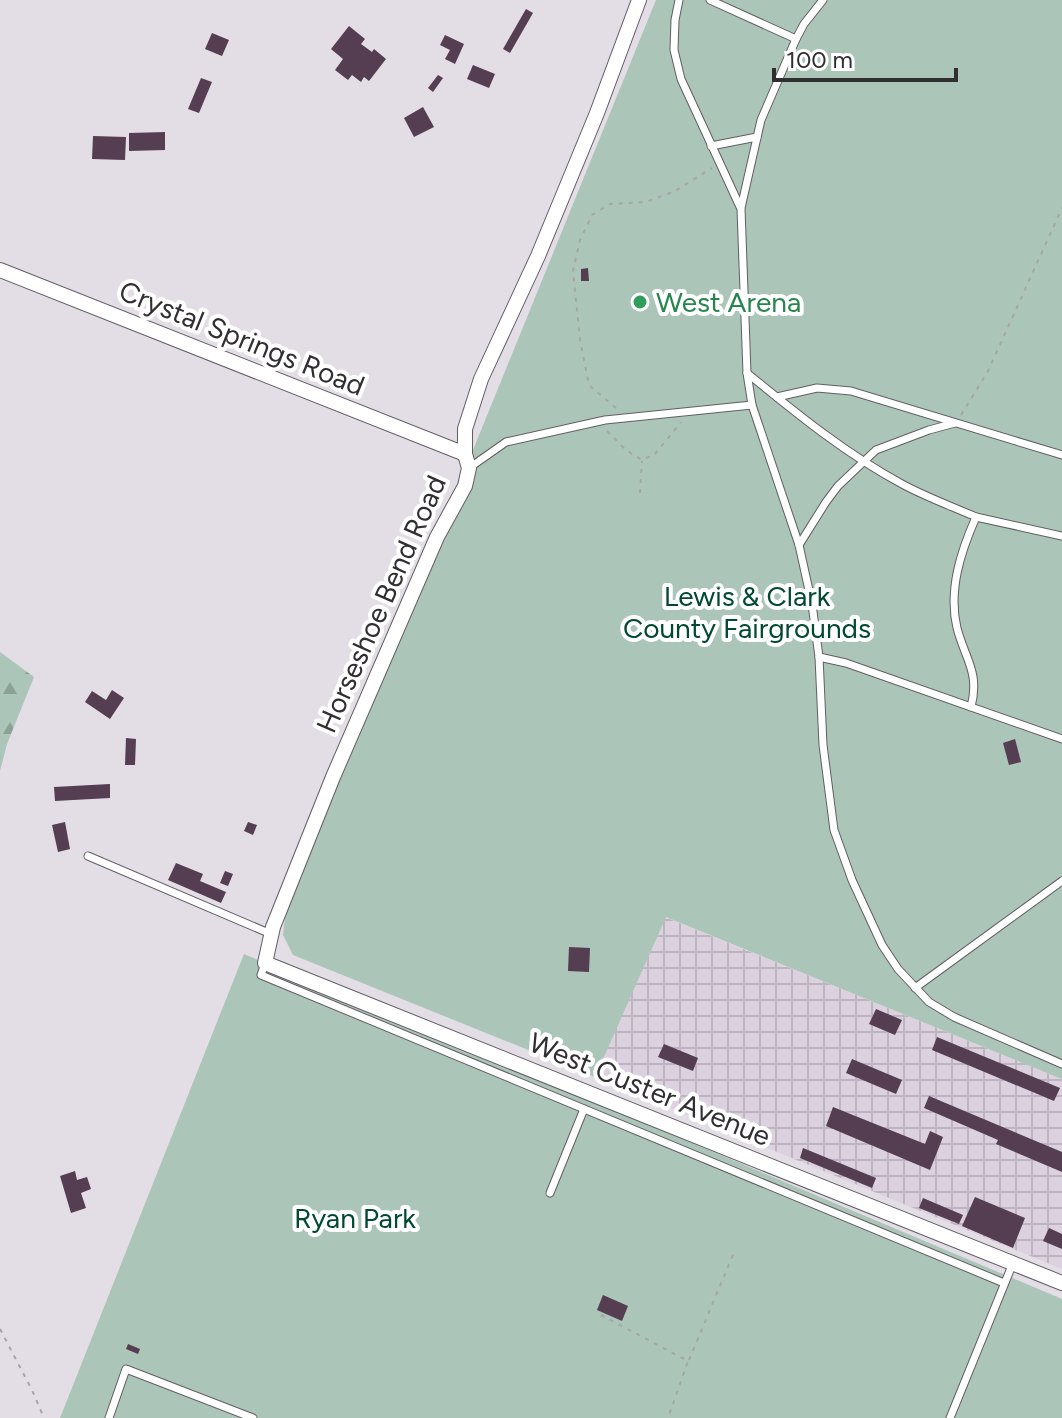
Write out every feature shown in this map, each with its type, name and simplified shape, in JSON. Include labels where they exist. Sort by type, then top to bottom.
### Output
[{"type":"street","name":"Horseshoe Bend Road","points":[[271,934],[333,777],[437,537],[465,486],[465,429],[481,379],[544,242],[639,0]]},
{"type":"street","name":"Crystal Springs Road","points":[[0,270],[467,461]]},
{"type":"street","points":[[265,963],[271,934]]},
{"type":"street","name":"West Custer Avenue","points":[[265,963],[1062,1283]]},
{"type":"lane","points":[[679,0],[674,50],[681,79],[741,209]]},
{"type":"lane","points":[[710,0],[796,39]]},
{"type":"lane","points":[[823,0],[796,39],[761,120],[741,209],[747,373],[752,405],[799,545],[812,604],[819,657],[823,745],[834,830],[852,880],[882,945],[915,988],[929,1002],[954,1017],[1062,1064]]},
{"type":"lane","points":[[711,146],[757,137]]},
{"type":"lane","points":[[747,373],[836,444],[903,485],[976,517],[1062,536]]},
{"type":"lane","points":[[777,397],[817,388],[851,391],[1062,455]]},
{"type":"lane","points":[[467,461],[506,442],[598,422],[752,405]]},
{"type":"lane","points":[[799,545],[832,494],[876,450],[957,423]]},
{"type":"lane","points":[[971,707],[975,685],[954,609],[955,578],[976,517]]},
{"type":"lane","points":[[819,657],[846,663],[1062,739]]},
{"type":"lane","points":[[88,856],[271,934]]},
{"type":"lane","points":[[915,988],[1062,881]]},
{"type":"lane","points":[[265,963],[261,975],[1004,1283]]},
{"type":"lane","points":[[550,1193],[584,1109]]},
{"type":"lane","points":[[950,1418],[1013,1263]]},
{"type":"lane","points":[[109,1418],[126,1369],[253,1418]]},
{"type":"path","points":[[631,417],[589,385],[580,340],[573,271],[580,240],[592,215],[610,204],[646,202],[675,191],[719,163]]},
{"type":"path","points":[[957,423],[988,371],[1062,208]]},
{"type":"path","points":[[642,460],[655,454],[690,412]]},
{"type":"path","points":[[598,422],[626,450],[642,460]]},
{"type":"path","points":[[640,493],[642,460]]},
{"type":"path","points":[[668,1418],[688,1361],[735,1250]]},
{"type":"path","points":[[601,1315],[688,1361]]},
{"type":"path","points":[[0,1329],[44,1418]]},
{"type":"shaded area","points":[[665,917],[1062,1079],[1062,1269],[595,1077]]},
{"type":"green space","name":"Lewis & Clark County Fairgrounds","points":[[656,0],[1062,0],[1062,1079],[666,917],[595,1077],[293,955],[283,935],[286,910]]},
{"type":"green space","points":[[0,652],[34,677],[7,744],[0,771]]},
{"type":"green space","name":"Ryan Park","points":[[244,954],[1062,1299],[1062,1418],[60,1418]]},
{"type":"building","points":[[526,9],[533,13],[510,53],[503,49]]},
{"type":"building","points":[[349,26],[365,39],[361,44],[372,52],[374,49],[386,59],[369,81],[364,77],[361,82],[352,75],[348,80],[335,70],[343,59],[331,49]]},
{"type":"building","points":[[212,33],[229,40],[222,56],[205,49]]},
{"type":"building","points":[[445,35],[464,44],[455,64],[445,59],[450,50],[440,45]]},
{"type":"building","points":[[473,65],[495,74],[489,88],[467,79]]},
{"type":"building","points":[[438,75],[443,78],[433,92],[428,88]]},
{"type":"building","points":[[201,78],[212,82],[199,113],[188,109]]},
{"type":"building","points":[[423,107],[434,127],[414,137],[404,118]]},
{"type":"building","points":[[165,132],[165,150],[129,151],[129,133]]},
{"type":"building","points":[[93,136],[126,137],[125,160],[92,159]]},
{"type":"building","points":[[588,268],[589,281],[581,281],[581,269]]},
{"type":"building","points":[[112,690],[124,698],[110,719],[85,702],[92,691],[106,700]]},
{"type":"building","points":[[126,738],[136,739],[135,765],[125,765]]},
{"type":"building","points":[[1015,739],[1021,762],[1009,765],[1003,743]]},
{"type":"building","points":[[110,784],[110,798],[55,801],[54,787]]},
{"type":"building","points":[[65,822],[70,849],[58,852],[52,825]]},
{"type":"building","points":[[248,822],[257,825],[253,835],[244,831]]},
{"type":"building","points":[[176,863],[203,874],[200,881],[226,892],[221,903],[168,880]]},
{"type":"building","points":[[225,871],[233,874],[228,886],[220,883]]},
{"type":"building","points":[[569,947],[590,948],[589,972],[568,971]]},
{"type":"building","points":[[876,1009],[902,1020],[895,1035],[869,1024]]},
{"type":"building","points":[[937,1037],[1060,1088],[1054,1101],[932,1050]]},
{"type":"building","points":[[664,1044],[698,1058],[693,1071],[658,1057]]},
{"type":"building","points":[[852,1059],[902,1080],[896,1094],[846,1073]]},
{"type":"building","points":[[929,1096],[1062,1152],[1062,1172],[924,1108]]},
{"type":"building","points":[[833,1107],[925,1144],[930,1131],[943,1137],[930,1170],[826,1126]]},
{"type":"building","points":[[803,1148],[876,1178],[872,1188],[800,1158]]},
{"type":"building","points":[[75,1171],[77,1180],[87,1177],[91,1189],[81,1193],[86,1208],[71,1213],[60,1176]]},
{"type":"building","points":[[975,1197],[1025,1218],[1013,1248],[962,1226]]},
{"type":"building","points":[[923,1198],[963,1215],[959,1224],[919,1208]]},
{"type":"building","points":[[1049,1228],[1062,1234],[1062,1249],[1043,1241]]},
{"type":"building","points":[[603,1295],[628,1306],[622,1321],[597,1310]]},
{"type":"building","points":[[128,1344],[140,1349],[138,1354],[126,1349]]},
{"type":"place","name":"West Arena","points":[[640,302]]}]
